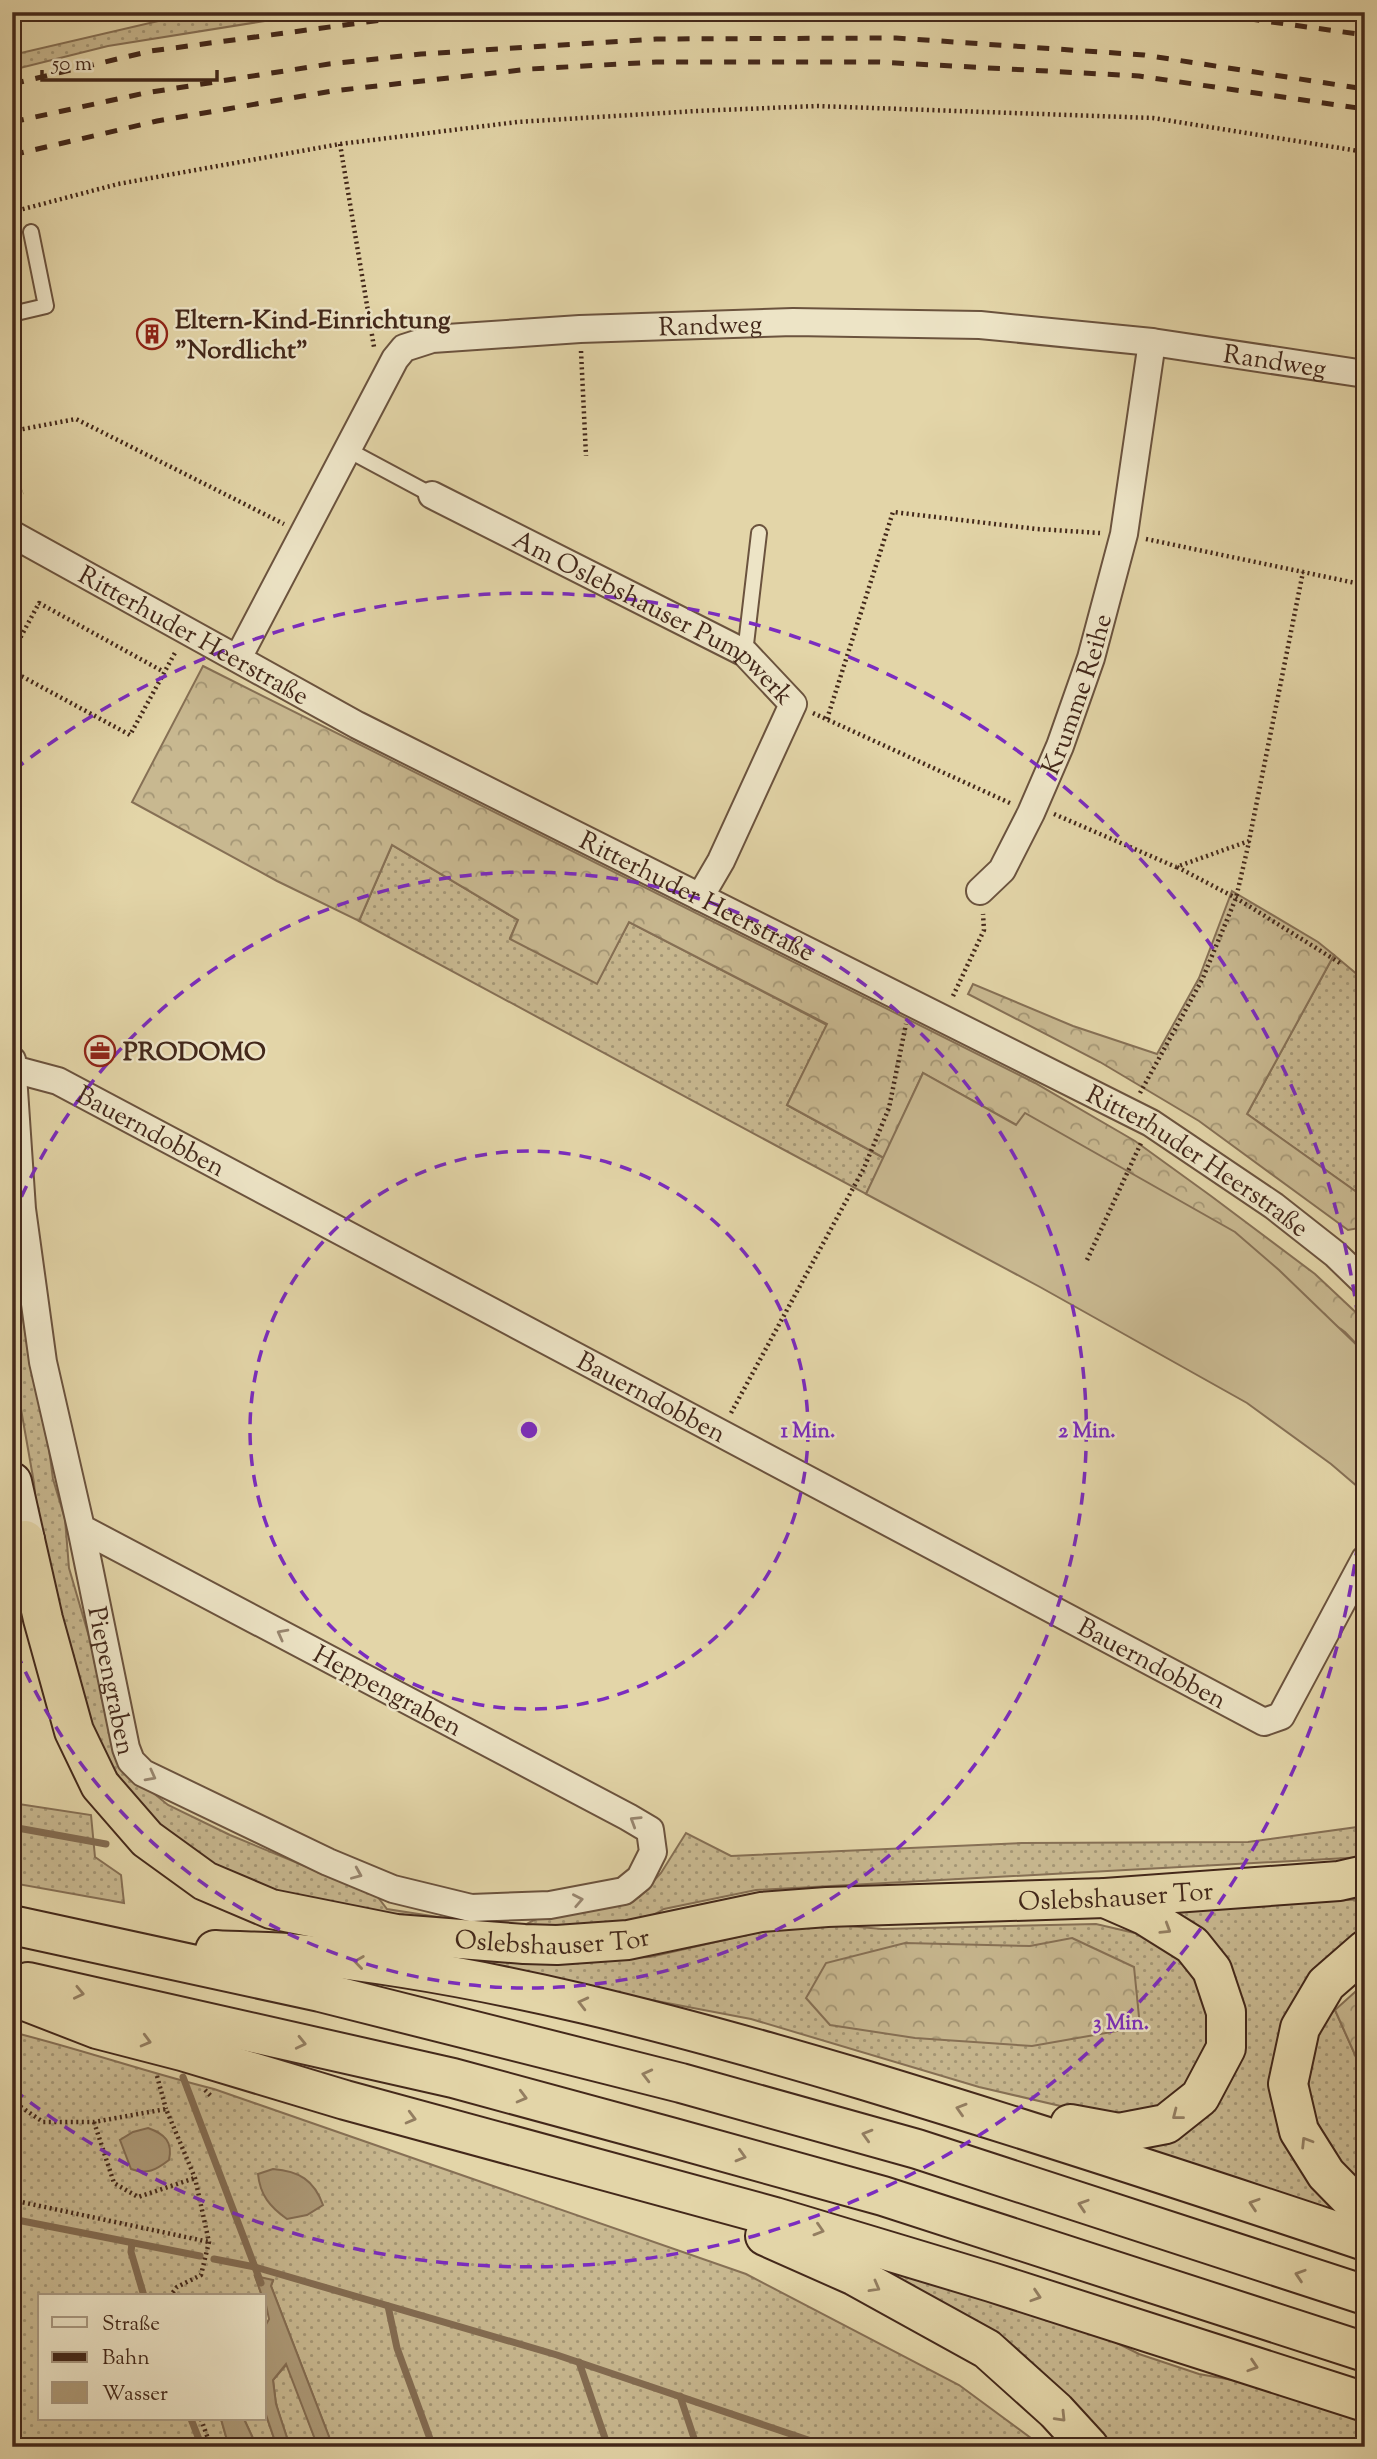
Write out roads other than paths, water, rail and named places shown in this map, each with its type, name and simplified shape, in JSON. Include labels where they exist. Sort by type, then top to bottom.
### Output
[{"type":"highway","name":"Oslebshauser Tor","points":[[25,1540],[43,1619],[74,1731],[100,1785],[146,1839],[205,1881],[271,1909],[396,1934],[557,1944],[628,1940],[761,1912],[827,1907],[1105,1898],[1356,1880]]},
{"type":"highway","points":[[1026,2129],[1065,2124],[1119,2133],[1166,2124],[1199,2097],[1226,2048],[1226,2012],[1212,1970],[1192,1945],[1144,1915],[1105,1898]]},
{"type":"highway","points":[[12,1925],[320,1992],[681,2083],[917,2149],[1365,2295]]},
{"type":"highway","points":[[114,1946],[296,1954],[386,1966],[558,1997],[744,2044],[1026,2129],[1365,2242]]},
{"type":"highway","points":[[1365,1950],[1325,1984],[1300,2028],[1288,2084],[1299,2131],[1326,2174],[1365,2214]]},
{"type":"highway","points":[[12,1979],[453,2078],[687,2141],[883,2196],[1365,2352]]},
{"type":"highway","points":[[12,1996],[97,2028],[991,2282],[1365,2402]]},
{"type":"highway","points":[[635,2179],[654,2191],[769,2237],[855,2276],[987,2349],[1056,2411],[1089,2447]]},
{"type":"main road","name":"Oslebshauser Tor","points":[[12,1482],[25,1540]]},
{"type":"street","name":"Randweg","points":[[239,658],[395,359],[404,348],[432,339],[580,329],[793,322],[980,325],[1152,342],[1365,374]]},
{"type":"street","name":"Krumme Reihe","points":[[980,891],[1002,870],[1032,809],[1060,746],[1091,658],[1124,534],[1152,342]]},
{"type":"street","name":"Am Oslebshauser Pumpwerk","points":[[432,495],[745,653],[793,704],[721,861],[700,897]]},
{"type":"street","name":"Ritterhuder Heerstraße","points":[[12,534],[357,724],[1140,1118],[1274,1206],[1335,1254],[1365,1283]]},
{"type":"street","name":"Bauerndobben","points":[[13,1064],[58,1081],[1264,1721],[1281,1716],[1365,1559]]},
{"type":"street","name":"Piepengraben","points":[[13,1064],[22,1209],[43,1362],[125,1748],[131,1761],[143,1773],[328,1862],[393,1889],[471,1908],[551,1905],[624,1891],[640,1878]]},
{"type":"street","name":"Heppengraben","points":[[80,1528],[628,1816],[650,1830],[653,1852],[640,1878]]},
{"type":"lane","points":[[12,314],[46,306],[32,232]]},
{"type":"lane","points":[[348,450],[432,495]]},
{"type":"lane","points":[[745,653],[759,533]]},
{"type":"water","points":[[148,2128],[159,2133],[169,2144],[169,2160],[142,2172],[131,2169],[120,2140],[133,2132]]},
{"type":"water","points":[[273,2169],[291,2172],[304,2178],[315,2189],[323,2205],[307,2215],[287,2219],[271,2205],[261,2188],[258,2174]]},
{"type":"water","points":[[255,2276],[273,2280],[271,2286],[333,2447],[318,2447],[286,2364],[273,2380],[276,2404],[290,2447],[277,2447],[266,2415],[266,2324],[269,2319],[266,2294],[261,2294]]},
{"type":"water","points":[[221,2420],[244,2420],[257,2447],[229,2447]]},
{"type":"waterway","points":[[12,1827],[106,1844]]},
{"type":"waterway","points":[[183,2077],[261,2283]]},
{"type":"waterway","points":[[12,2219],[200,2256]]},
{"type":"waterway","points":[[132,2243],[131,2252],[143,2294]]},
{"type":"waterway","points":[[214,2259],[255,2267],[557,2355],[829,2447]]},
{"type":"waterway","points":[[388,2306],[397,2348],[433,2447]]},
{"type":"waterway","points":[[579,2362],[608,2447]]},
{"type":"waterway","points":[[680,2396],[697,2447]]},
{"type":"waterway","points":[[191,2420],[202,2447]]},
{"type":"railway","points":[[12,84],[151,51],[441,12]]},
{"type":"railway","points":[[1200,12],[1365,35]]},
{"type":"railway","points":[[12,122],[145,93],[329,64],[421,54],[656,39],[896,38],[1144,55],[1365,89]]},
{"type":"railway","points":[[12,155],[157,121],[332,91],[530,69],[656,62],[878,62],[1139,76],[1365,109]]},
{"type":"place","name":"Eltern-Kind-Einrichtung \"Nordlicht\"","points":[[152,334]]},
{"type":"place","name":"PRODOMO","points":[[100,1051]]}]
